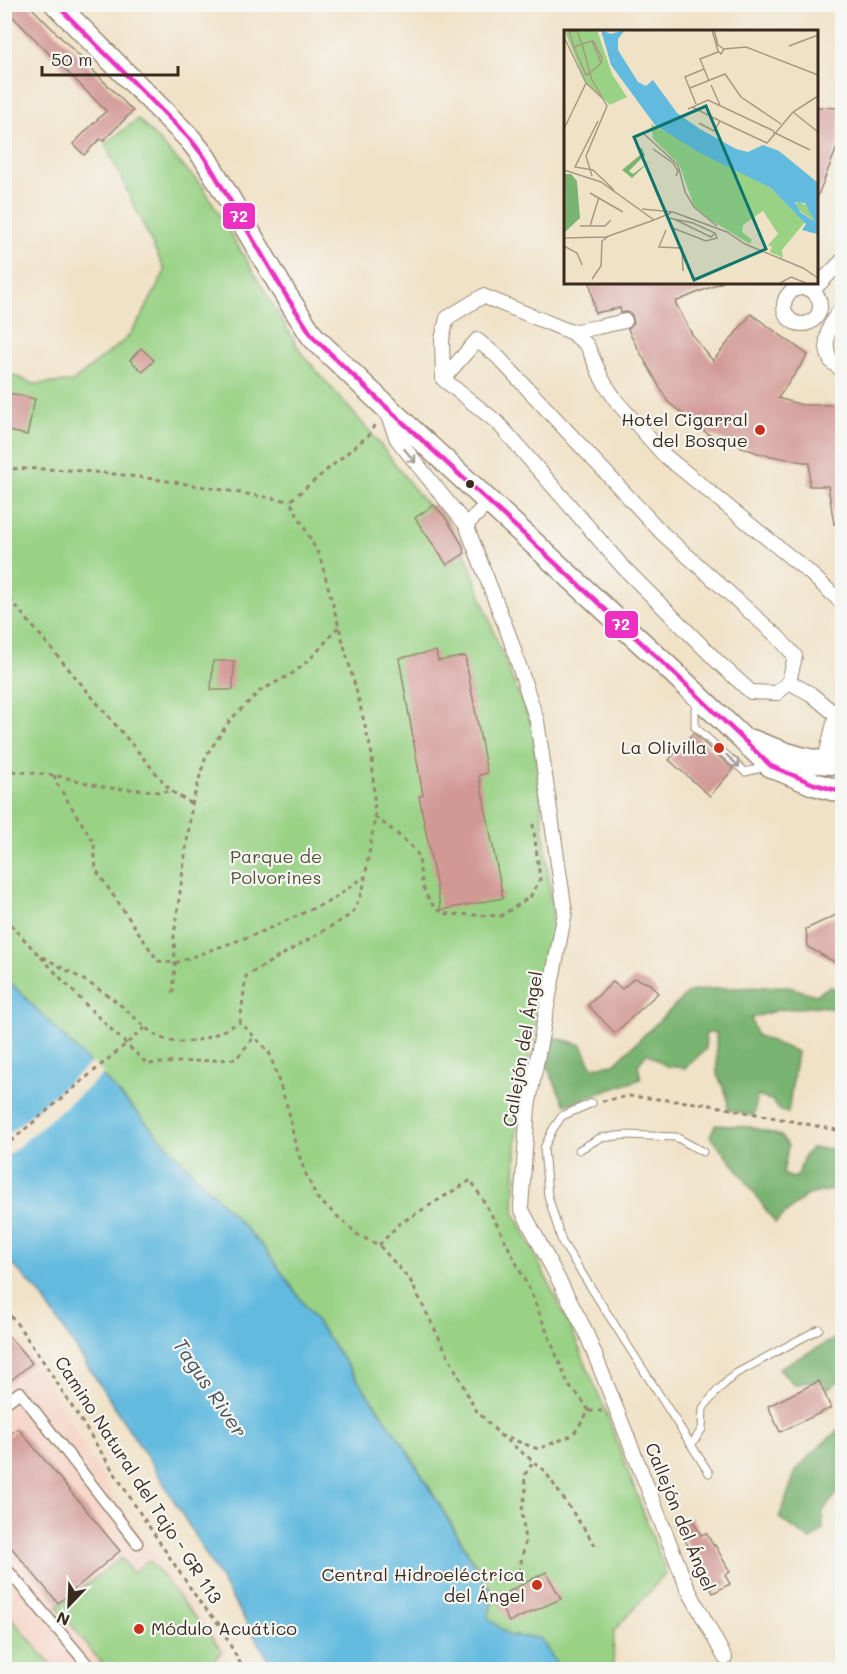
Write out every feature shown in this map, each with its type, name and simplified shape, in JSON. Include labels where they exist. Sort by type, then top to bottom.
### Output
[{"type":"main road","points":[[56,4],[190,139],[205,158],[286,297],[313,337],[674,672],[771,766],[814,784],[843,792]]},
{"type":"main road","points":[[742,737],[794,757],[833,764]]},
{"type":"street","points":[[813,291],[843,261]]},
{"type":"street","points":[[443,379],[477,340],[498,357],[662,533],[778,636],[795,656],[789,682],[777,693],[751,692],[624,567],[498,423],[443,379],[442,339],[447,318],[483,296],[571,332],[586,345],[602,379],[617,402],[664,455],[810,573],[843,603]]},
{"type":"street","points":[[843,309],[835,315],[825,340],[832,363],[843,370]]},
{"type":"street","points":[[571,332],[625,321]]},
{"type":"street","name":"Callejón del Ángel","points":[[383,404],[397,439],[466,525],[510,638],[537,721],[565,912],[528,1107],[521,1208],[585,1330],[687,1587],[725,1658]]},
{"type":"street","points":[[466,525],[489,502]]},
{"type":"street","points":[[789,682],[839,709],[833,764]]},
{"type":"street","points":[[4,1404],[20,1392],[138,1543]]},
{"type":"street","points":[[4,1566],[92,1670]]},
{"type":"lane","points":[[703,702],[695,709],[695,727],[745,772],[771,766]]},
{"type":"lane","points":[[592,1102],[562,1116],[544,1148],[548,1196],[556,1223],[562,1242],[709,1473]]},
{"type":"lane","points":[[579,1150],[600,1138],[626,1135],[676,1137],[703,1152]]},
{"type":"lane","points":[[692,1444],[702,1429],[704,1408],[735,1374],[819,1329]]},
{"type":"path","points":[[4,469],[43,468],[116,474],[290,501],[371,433],[383,404]]},
{"type":"path","points":[[240,1022],[246,976],[352,914],[363,890],[375,817],[372,755],[339,626],[320,557],[290,501]]},
{"type":"path","points":[[4,592],[171,791],[192,804]]},
{"type":"path","points":[[173,993],[174,936],[192,804],[206,756],[230,720],[260,691],[295,672],[316,653],[339,626]]},
{"type":"path","points":[[4,769],[54,775],[108,788],[171,791]]},
{"type":"path","points":[[54,775],[94,843],[96,870],[158,961],[175,963],[259,933],[332,900],[366,876]]},
{"type":"path","points":[[375,817],[402,838],[418,855],[421,884],[429,901],[441,912],[448,914],[501,915],[530,897],[540,879],[533,824]]},
{"type":"path","points":[[4,918],[88,1007],[147,1064],[236,1059],[254,1037]]},
{"type":"path","points":[[39,955],[89,983],[117,1002],[160,1038],[184,1043],[215,1036],[240,1022]]},
{"type":"path","points":[[240,1022],[269,1052],[290,1112],[294,1139],[304,1170],[317,1197],[358,1235],[379,1245],[410,1280],[475,1409],[500,1435],[544,1470],[595,1545]]},
{"type":"path","points":[[4,1148],[146,1027]]},
{"type":"path","points":[[592,1102],[629,1096],[705,1104],[843,1131]]},
{"type":"path","points":[[379,1245],[399,1224],[471,1180],[498,1226],[531,1293],[569,1386],[580,1397],[589,1412],[573,1436],[538,1449],[500,1435]]},
{"type":"path","name":"Camino Natural del Tajo - GR 113","points":[[4,1309],[43,1361],[199,1601],[218,1623],[244,1670]]},
{"type":"path","points":[[517,1581],[525,1543],[522,1510],[526,1490],[524,1476],[533,1461]]},
{"type":"shaded area","points":[[4,1324],[31,1354],[114,1498],[225,1650],[234,1669],[5,1669]]},
{"type":"green space","name":"Parque de Polvorines","points":[[138,119],[203,187],[302,354],[371,433],[429,508],[434,505],[445,517],[462,544],[502,654],[533,729],[554,929],[517,1122],[514,1212],[571,1329],[605,1410],[666,1573],[614,1631],[613,1669],[560,1669],[540,1638],[510,1636],[488,1618],[493,1598],[492,1592],[405,1447],[265,1249],[111,1085],[5,977],[4,371],[33,384],[72,382],[126,339],[142,316],[165,271],[105,144]]},
{"type":"green space","points":[[785,986],[816,995],[829,987],[842,989],[842,1011],[819,1006],[778,1010],[751,1018],[756,1035],[797,1052],[788,1113],[781,1111],[771,1100],[757,1096],[754,1116],[728,1110],[727,1096],[717,1074],[716,1032],[705,1034],[706,1049],[685,1068],[666,1066],[647,1053],[638,1065],[641,1079],[565,1105],[547,1066],[549,1036],[582,1045],[592,1067],[614,1064],[689,992],[708,989]]},
{"type":"green space","points":[[715,1125],[751,1127],[781,1136],[788,1146],[783,1174],[791,1178],[798,1176],[804,1158],[811,1148],[842,1149],[842,1188],[807,1195],[775,1223],[739,1171],[710,1136]]},
{"type":"green space","points":[[842,1335],[842,1379],[827,1389],[823,1382],[808,1381],[794,1385],[779,1368]]},
{"type":"green space","points":[[842,1427],[842,1487],[823,1511],[823,1530],[811,1540],[779,1518],[796,1471],[812,1453]]},
{"type":"green space","name":"Módulo Acuático","points":[[121,1558],[133,1573],[149,1560],[222,1651],[211,1665],[215,1669],[106,1669],[57,1607]]},
{"type":"green space","points":[[5,1610],[54,1669],[5,1669]]},
{"type":"water","name":"Tagus River","points":[[5,977],[111,1085],[265,1249],[405,1447],[491,1592],[493,1598],[488,1618],[510,1636],[540,1638],[560,1669],[274,1669],[157,1472],[41,1295],[5,1256]]},
{"type":"pier","points":[[92,1062],[104,1074],[5,1158],[5,1137]]},
{"type":"building","points":[[4,4],[28,4],[133,111],[103,141],[100,139],[84,155],[73,144],[106,111],[4,8]]},
{"type":"building","points":[[817,107],[840,108],[838,145],[817,198]]},
{"type":"building","name":"Hotel Cigarral del Bosque","points":[[590,284],[718,284],[675,302],[693,336],[713,361],[751,314],[808,355],[778,398],[802,405],[836,405],[840,429],[843,428],[843,524],[834,524],[828,486],[809,486],[810,463],[760,454],[708,434],[668,402],[628,329],[634,323],[632,315],[627,312],[621,313],[620,308],[595,313]]},
{"type":"building","points":[[141,348],[154,360],[143,372],[130,360]]},
{"type":"building","points":[[9,393],[35,399],[27,435],[4,430],[4,411]]},
{"type":"building","points":[[434,505],[445,517],[465,553],[447,565],[415,518]]},
{"type":"building","points":[[436,651],[438,661],[465,656],[487,773],[479,775],[503,898],[441,910],[419,796],[423,795],[399,658]]},
{"type":"building","points":[[213,661],[234,661],[233,690],[211,690]]},
{"type":"building","points":[[693,733],[733,769],[710,796],[669,760]]},
{"type":"building","points":[[836,915],[843,920],[843,967],[808,947],[806,929]]},
{"type":"building","points":[[634,978],[650,984],[658,993],[615,1033],[588,1005],[613,982],[622,989]]},
{"type":"building","points":[[4,1331],[32,1363],[4,1386]]},
{"type":"building","points":[[819,1381],[831,1408],[780,1432],[768,1406]]},
{"type":"building","points":[[18,1428],[120,1551],[58,1603],[4,1539],[4,1440]]},
{"type":"building","points":[[691,1517],[701,1535],[706,1533],[715,1545],[730,1572],[725,1575],[730,1584],[713,1593],[677,1525]]},
{"type":"building","name":"Central Hidroeléctrica del Ángel","points":[[546,1572],[561,1599],[509,1622],[496,1598]]},
{"type":"transit line","name":"72","points":[[56,4],[190,139],[205,158],[313,337],[771,766],[814,784],[842,792]]},
{"type":"place","name":"Hotel Cigarral del Bosque","points":[[760,430]]},
{"type":"place","name":"La Olivilla","points":[[719,748]]},
{"type":"place","name":"Central Hidroeléctrica del Ángel","points":[[537,1585]]},
{"type":"place","name":"Módulo Acuático","points":[[139,1629]]}]
